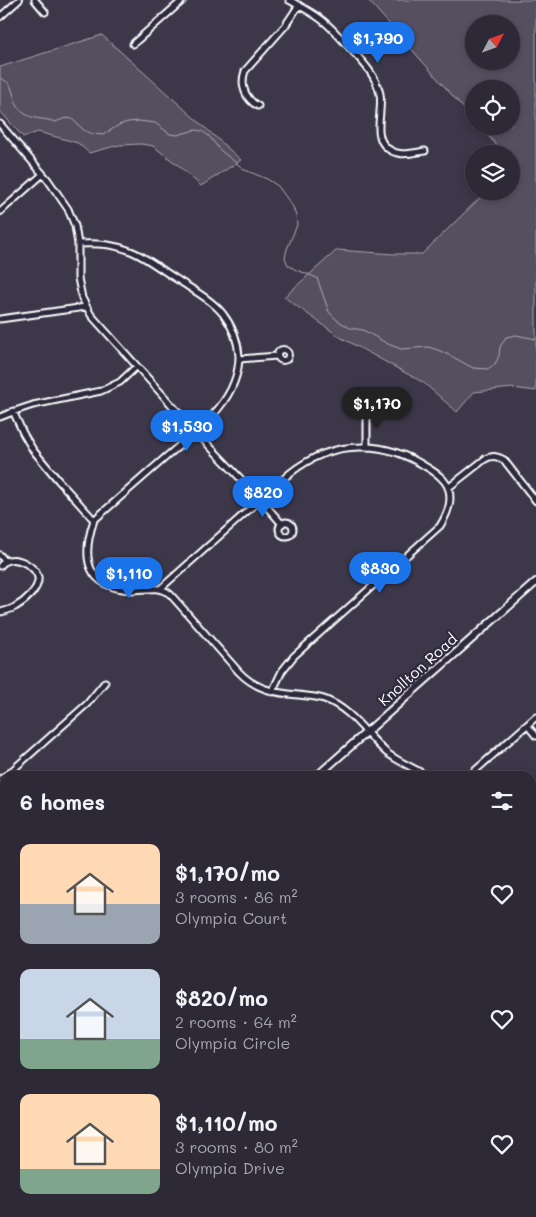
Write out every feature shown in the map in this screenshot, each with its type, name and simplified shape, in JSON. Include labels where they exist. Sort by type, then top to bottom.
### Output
[{"type":"street","points":[[0,17],[19,0]]},
{"type":"street","points":[[35,0],[45,12]]},
{"type":"street","points":[[133,44],[183,0]]},
{"type":"street","points":[[289,0],[319,17],[329,26],[374,77],[378,85],[380,99],[379,132],[381,141],[385,146],[392,152],[399,154],[425,151]]},
{"type":"street","points":[[258,106],[246,94],[243,85],[244,74],[247,68],[285,26],[299,5]]},
{"type":"street","points":[[0,124],[60,195],[68,209],[75,226],[78,244],[78,278],[86,307],[96,321],[195,431],[282,524]]},
{"type":"street","points":[[0,212],[43,174]]},
{"type":"street","points":[[78,244],[105,244],[133,252],[208,300],[222,312],[232,328],[237,341],[238,359],[235,378],[226,397],[215,413],[94,520],[89,540],[88,562],[94,575],[99,580],[118,588],[154,588],[170,594],[242,675],[259,687],[272,692],[315,697],[342,708],[393,757],[418,771]]},
{"type":"street","points":[[0,319],[86,307]]},
{"type":"street","points":[[238,359],[277,356]]},
{"type":"street","points":[[0,417],[13,411],[42,403],[88,395],[112,387],[124,379],[137,366]]},
{"type":"street","points":[[13,411],[33,450],[94,520]]},
{"type":"street","points":[[367,411],[368,447]]},
{"type":"street","points":[[160,589],[293,471],[316,457],[339,449],[368,447],[394,451],[414,459],[440,476],[448,488],[450,496],[444,521],[437,530],[294,656],[282,671],[272,692]]},
{"type":"street","points":[[448,488],[484,460],[489,457],[497,457],[504,460],[536,501]]},
{"type":"street","points":[[0,555],[5,561]]},
{"type":"street","points":[[0,566],[5,561],[15,560],[26,564],[36,574],[38,579],[35,588],[22,603],[0,612]]},
{"type":"street","name":"Knollton Road","points":[[323,771],[536,582]]},
{"type":"street","points":[[11,771],[87,704],[105,682]]},
{"type":"street","points":[[476,771],[536,717]]},
{"type":"street","points":[[527,725],[536,736]]},
{"type":"street","points":[[213,1217],[218,1217]]},
{"type":"shaded area","points":[[368,0],[536,0],[536,391],[513,388],[474,392],[457,412],[424,383],[340,337],[284,297],[337,250],[422,254],[478,200],[520,200],[520,145],[496,145],[488,135],[520,135],[520,80],[465,80],[465,110]]},
{"type":"shaded area","points":[[102,35],[241,160],[201,186],[153,146],[141,144],[119,145],[89,153],[78,143],[38,132],[23,137],[0,111],[0,67]]},
{"type":"waterway","points":[[0,78],[10,85],[16,103],[22,112],[34,118],[55,122],[66,118],[72,119],[85,131],[93,134],[103,135],[119,125],[139,121],[155,123],[170,134],[177,135],[195,130],[202,131],[209,136],[220,150],[245,170],[278,186],[293,207],[296,216],[297,225],[285,258],[288,265],[317,278],[329,312],[337,320],[350,328],[363,330],[401,349],[428,347],[438,350],[473,368],[488,369],[495,364],[499,356],[500,347],[506,337],[516,335],[536,339]]}]
